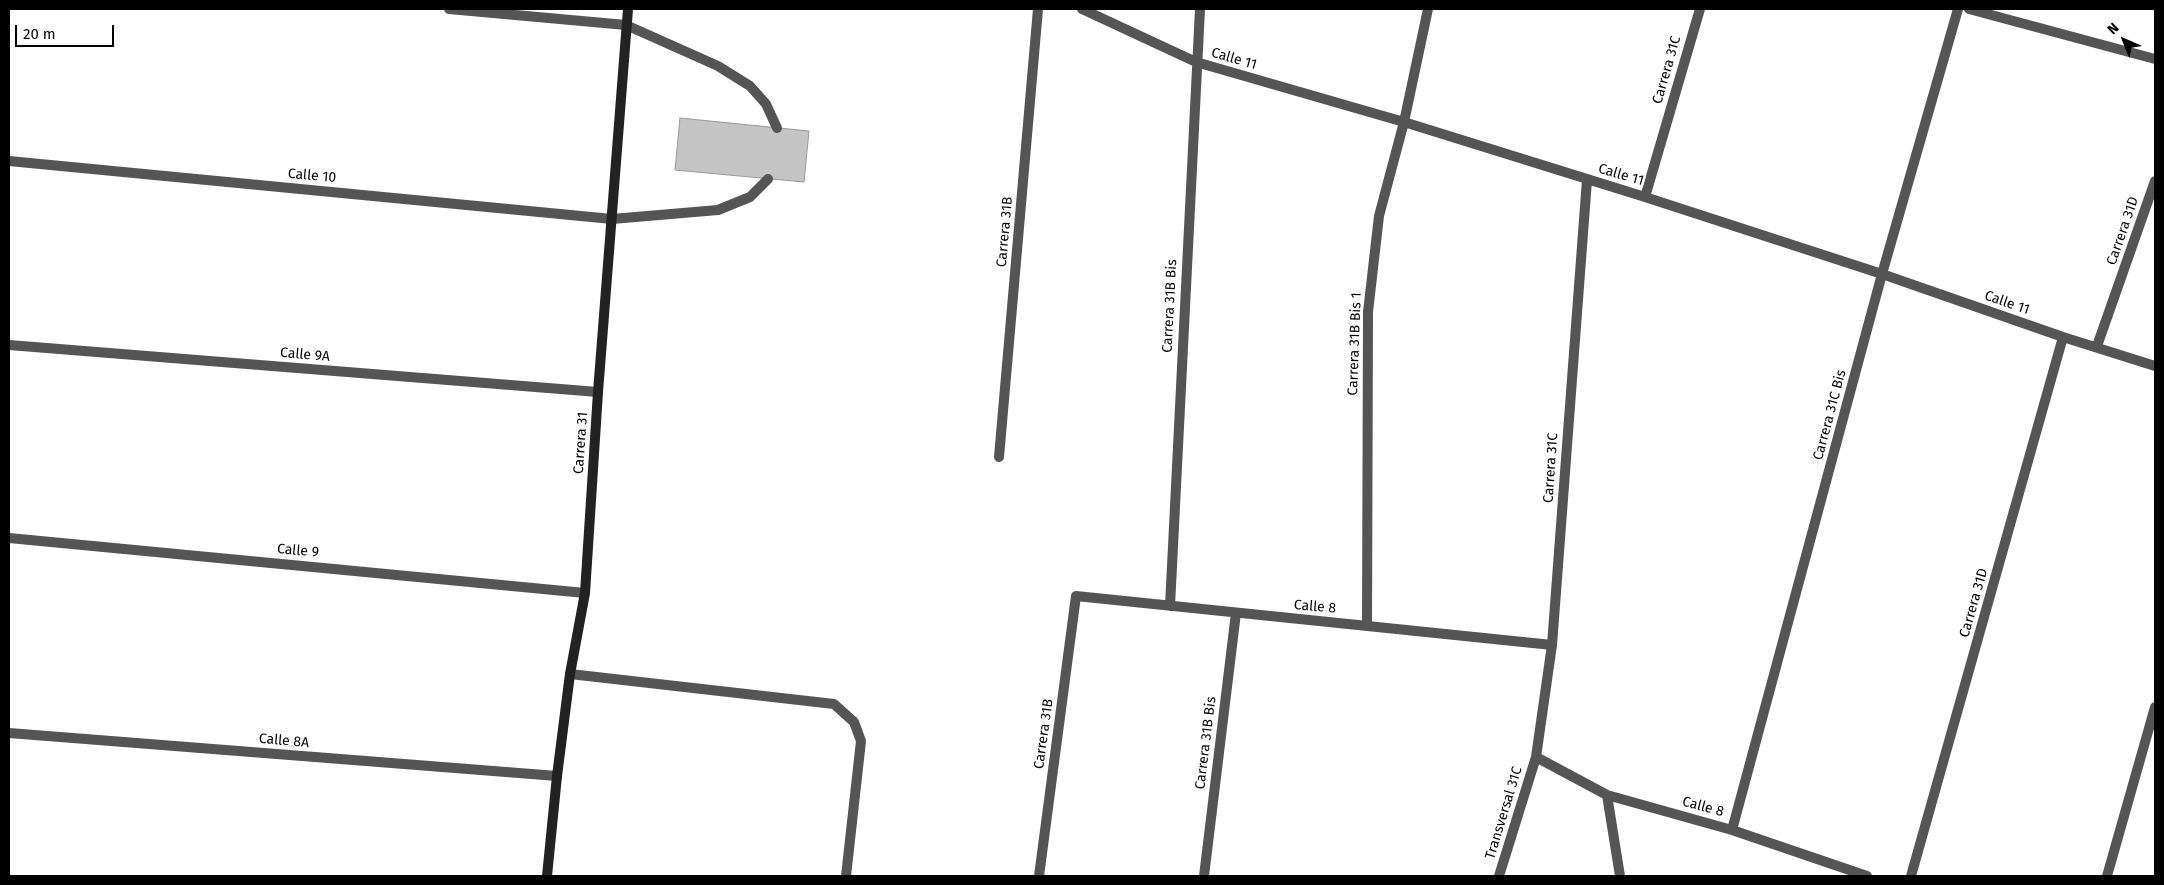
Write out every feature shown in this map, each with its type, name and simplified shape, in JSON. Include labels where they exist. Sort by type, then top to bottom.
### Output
[{"type":"main road","name":"Carrera 31","points":[[547,876],[570,674],[585,592],[598,392],[628,9]]},
{"type":"street","points":[[449,9],[626,25],[718,66],[750,86],[766,104],[777,128]]},
{"type":"street","name":"Carrera 31B","points":[[999,458],[1038,9]]},
{"type":"street","name":"Calle 11","points":[[1082,9],[1196,62],[1404,122],[1587,180],[1645,196],[1882,274],[2063,337],[2097,346],[2155,366]]},
{"type":"street","name":"Carrera 31B Bis","points":[[1170,606],[1200,9]]},
{"type":"street","name":"Carrera 31B Bis 1","points":[[1367,626],[1368,312],[1379,216],[1404,122],[1428,9]]},
{"type":"street","name":"Carrera 31C","points":[[1645,196],[1700,9]]},
{"type":"street","name":"Carrera 31C Bis","points":[[1732,830],[1882,274],[1958,9]]},
{"type":"street","points":[[1969,9],[2155,58]]},
{"type":"street","name":"Calle 10","points":[[9,161],[612,219],[718,210],[750,197],[768,179]]},
{"type":"street","name":"Carrera 31C","points":[[1536,757],[1552,645],[1587,180]]},
{"type":"street","name":"Carrera 31D","points":[[2097,346],[2155,181]]},
{"type":"street","name":"Carrera 31D","points":[[1911,876],[2063,337]]},
{"type":"street","name":"Calle 9A","points":[[9,345],[598,392]]},
{"type":"street","name":"Calle 9","points":[[9,538],[585,592]]},
{"type":"street","name":"Carrera 31B","points":[[1039,876],[1076,596]]},
{"type":"street","name":"Calle 8","points":[[1076,596],[1552,645]]},
{"type":"street","name":"Carrera 31B Bis","points":[[1204,876],[1236,613]]},
{"type":"street","points":[[570,674],[834,704],[854,722],[861,741],[846,876]]},
{"type":"street","points":[[2107,876],[2155,707]]},
{"type":"street","name":"Calle 8A","points":[[9,733],[557,776]]},
{"type":"street","name":"Calle 8","points":[[1536,757],[1607,795],[1732,830],[1867,876]]},
{"type":"street","name":"Transversal 31C","points":[[1499,876],[1536,757]]},
{"type":"street","points":[[1607,795],[1620,876]]},
{"type":"building","points":[[680,118],[809,131],[804,182],[675,170]]}]
